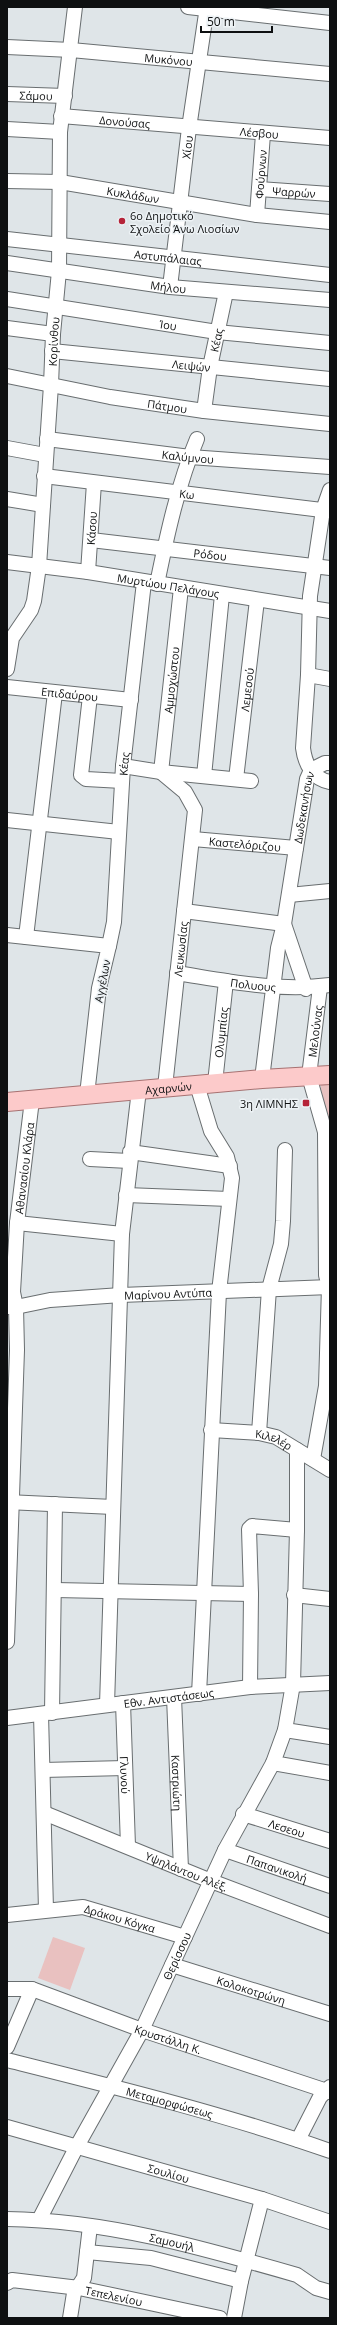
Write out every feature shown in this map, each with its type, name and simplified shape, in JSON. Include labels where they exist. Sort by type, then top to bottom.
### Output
[{"type":"main road","name":"Αχαρνών","points":[[7,1102],[262,1078],[330,1075]]},
{"type":"street","name":"Κορίνθου","points":[[7,669],[12,638],[34,601],[39,566],[45,455],[52,385],[53,334],[59,270],[61,116],[71,50],[75,7]]},
{"type":"street","points":[[188,7],[207,8],[330,24]]},
{"type":"street","name":"Χίου","points":[[170,287],[189,128],[207,8]]},
{"type":"street","name":"Μυκόνου","points":[[7,48],[71,50],[330,74]]},
{"type":"street","name":"Σάμου","points":[[7,94],[64,96]]},
{"type":"street","name":"Δονούσας","points":[[61,116],[189,128]]},
{"type":"street","name":"Λέσβου","points":[[189,128],[330,138]]},
{"type":"street","points":[[7,129],[60,132]]},
{"type":"street","name":"Φούρνων","points":[[256,215],[263,134]]},
{"type":"street","name":"Κυκλάδων","points":[[7,181],[60,182],[256,215],[330,222]]},
{"type":"street","name":"Ψαρρών","points":[[259,189],[330,194]]},
{"type":"street","name":"Αστυπάλαιας","points":[[7,239],[330,275]]},
{"type":"street","name":"Μήλου","points":[[7,263],[170,287],[330,300]]},
{"type":"street","name":"Κέας","points":[[204,411],[210,367],[226,292]]},
{"type":"street","name":"Ίου","points":[[7,299],[56,308],[217,332],[330,343]]},
{"type":"street","points":[[7,328],[53,334]]},
{"type":"street","name":"Λειψών","points":[[52,351],[330,379]]},
{"type":"street","name":"Πάτμου","points":[[7,376],[110,397],[204,411],[330,424]]},
{"type":"street","name":"Καλύμνου","points":[[47,439],[190,457],[330,467]]},
{"type":"street","name":"Κέας","points":[[110,946],[114,922],[123,766],[151,583],[164,548],[190,457],[197,439]]},
{"type":"street","points":[[7,448],[45,455]]},
{"type":"street","name":"Κω","points":[[44,476],[326,511]]},
{"type":"street","name":"Κάσου","points":[[88,572],[94,483]]},
{"type":"street","name":"Δωδεκανήσων","points":[[262,1078],[278,948],[289,895],[307,779],[311,770],[304,760],[302,748],[308,675],[311,608],[310,596],[314,566],[330,490]]},
{"type":"street","points":[[7,500],[43,505]]},
{"type":"street","name":"Ρόδου","points":[[91,540],[330,568]]},
{"type":"street","name":"Μυρτώου Πελάγους","points":[[7,562],[88,572],[222,595],[330,611]]},
{"type":"street","name":"Αμμοχώστου","points":[[161,772],[181,588]]},
{"type":"street","points":[[204,776],[222,595]]},
{"type":"street","name":"Λεμεσού","points":[[236,779],[257,600]]},
{"type":"street","points":[[308,675],[330,679]]},
{"type":"street","name":"Επιδαύρου","points":[[7,688],[132,700]]},
{"type":"street","points":[[26,937],[55,693]]},
{"type":"street","points":[[90,696],[81,775],[86,779],[122,781]]},
{"type":"street","points":[[330,762],[325,762],[311,770],[322,781],[330,782]]},
{"type":"street","points":[[123,766],[161,772],[251,781]]},
{"type":"street","name":"Λευκωσίας","points":[[161,772],[185,792],[195,810],[193,840],[165,1087]]},
{"type":"street","points":[[7,820],[119,832]]},
{"type":"street","name":"Καστελόριζου","points":[[193,840],[296,848]]},
{"type":"street","points":[[289,895],[330,891]]},
{"type":"street","points":[[184,911],[284,924],[319,987]]},
{"type":"street","name":"Αγγέλων","points":[[7,935],[110,946],[99,988],[87,1095]]},
{"type":"street","name":"Πολυους","points":[[177,973],[273,988],[319,987]]},
{"type":"street","name":"Ολυμπίας","points":[[215,1083],[226,981]]},
{"type":"street","name":"Μελούνας","points":[[309,1076],[319,987]]},
{"type":"street","points":[[309,1076],[325,1132],[326,1274],[329,1287],[326,1386],[313,1458]]},
{"type":"street","points":[[197,1084],[211,1131],[223,1148],[230,1166],[232,1178],[219,1292],[199,1694]]},
{"type":"street","points":[[107,1705],[122,1234],[139,1090]]},
{"type":"street","name":"Αθανασίου Κλάρα","points":[[7,1642],[9,1502],[17,1350],[11,1307],[16,1222],[32,1100]]},
{"type":"street","points":[[259,1433],[269,1288],[280,1244],[286,1178],[285,1150]]},
{"type":"street","points":[[90,1159],[130,1157],[230,1166]]},
{"type":"street","points":[[126,1195],[229,1199]]},
{"type":"street","points":[[16,1222],[122,1234]]},
{"type":"street","name":"Μαρίνου Αντύπα","points":[[11,1307],[50,1300],[120,1295],[219,1292],[269,1288],[329,1287]]},
{"type":"street","name":"Κιλελέρ","points":[[211,1430],[259,1433],[276,1437],[296,1450],[313,1458],[330,1470]]},
{"type":"street","name":"Θερίσσου","points":[[39,2220],[76,2148],[142,2030],[225,1850],[243,1814],[273,1762],[285,1730],[293,1684],[294,1595],[297,1530],[296,1450]]},
{"type":"street","points":[[9,1502],[113,1507]]},
{"type":"street","points":[[46,1910],[43,1770],[55,1590],[55,1504]]},
{"type":"street","points":[[250,1687],[250,1526],[297,1530]]},
{"type":"street","points":[[55,1590],[110,1593],[251,1594]]},
{"type":"street","points":[[294,1595],[330,1599]]},
{"type":"street","name":"Εθν. Αντιστάσεως","points":[[7,1718],[250,1687],[330,1683]]},
{"type":"street","name":"Καστριώτη","points":[[174,1697],[181,1869]]},
{"type":"street","name":"Γλυνού","points":[[123,1703],[128,1846]]},
{"type":"street","points":[[285,1730],[330,1737]]},
{"type":"street","points":[[273,1762],[330,1773]]},
{"type":"street","points":[[43,1770],[125,1768]]},
{"type":"street","name":"Υψηλάντου Αλέξ.","points":[[44,1813],[211,1881],[330,1926]]},
{"type":"street","name":"Λεσεου","points":[[243,1814],[330,1841]]},
{"type":"street","name":"Παπανικολή","points":[[225,1850],[330,1886]]},
{"type":"street","name":"Δράκου Κόγκα","points":[[7,1915],[83,1906],[185,1937]]},
{"type":"street","name":"Κολοκοτρώνη","points":[[172,1964],[330,2014]]},
{"type":"street","name":"Κρυστάλλη Κ.","points":[[7,1989],[32,1989],[142,2030],[329,2090]]},
{"type":"street","points":[[7,2047],[32,1989]]},
{"type":"street","name":"Μεταμορφώσεως","points":[[7,2060],[112,2086],[298,2140],[330,2151]]},
{"type":"street","points":[[298,2140],[320,2097],[329,2090]]},
{"type":"street","name":"Σουλίου","points":[[7,2127],[76,2148],[262,2199],[330,2222]]},
{"type":"street","points":[[234,2318],[240,2281],[262,2199]]},
{"type":"street","name":"Σαμουήλ","points":[[7,2219],[39,2220],[90,2226],[160,2239],[246,2260],[297,2275],[316,2288],[330,2292]]},
{"type":"street","points":[[70,2318],[72,2299],[84,2278],[90,2226]]},
{"type":"street","points":[[87,2252],[151,2258],[240,2281]]},
{"type":"street","name":"Τεπελενίου","points":[[7,2283],[12,2280],[79,2288],[192,2315],[220,2318]]},
{"type":"shaded area","points":[[320,1080],[330,1080],[330,1125],[324,1113]]},
{"type":"shaded area","points":[[53,1937],[85,1948],[70,1990],[38,1978]]},
{"type":"place","name":"6ο Δημοτικό Σχολείο Άνω Λιοσίων","points":[[122,221]]},
{"type":"place","name":"3η ΛΙΜΝΗΣ","points":[[306,1103]]}]
